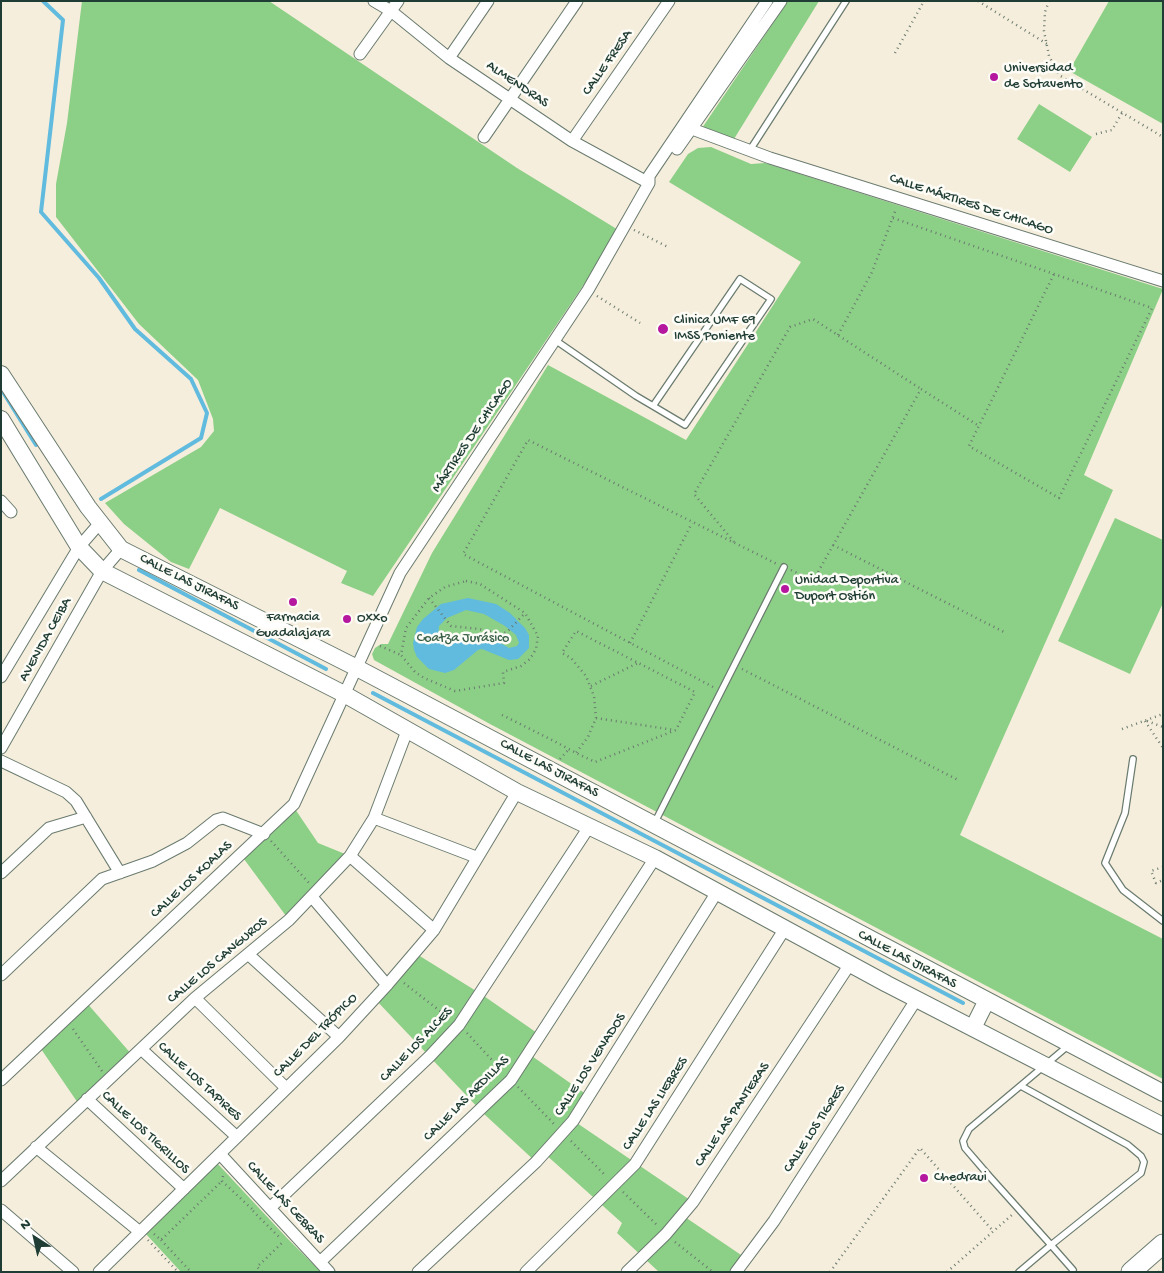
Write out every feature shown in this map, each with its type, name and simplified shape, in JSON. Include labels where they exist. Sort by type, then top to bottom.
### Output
[{"type":"main road","name":"CALLE LAS JIRAFAS","points":[[1,374],[99,524],[121,549],[357,668],[1163,1094]]},
{"type":"main road","name":"CALLE LAS JIRAFAS","points":[[1,419],[79,547],[102,570],[344,694],[517,792],[655,858],[784,930],[916,1000],[1163,1126]]},
{"type":"main road","points":[[972,1028],[986,1002]]},
{"type":"main road","points":[[1131,1272],[1163,1244]]},
{"type":"street","name":"ALMENDRAS","points":[[374,1],[395,6],[449,58],[572,141],[649,183]]},
{"type":"street","points":[[449,58],[488,1]]},
{"type":"street","points":[[484,137],[577,1]]},
{"type":"street","name":"CALLE FRESA","points":[[572,141],[669,1]]},
{"type":"street","points":[[688,127],[767,1]]},
{"type":"street","points":[[624,226],[649,183],[649,176],[688,127],[781,1]]},
{"type":"street","points":[[360,54],[395,6]]},
{"type":"street","points":[[688,127],[750,150]]},
{"type":"street","name":"CALLE MÁRTIRES DE CHICAGO","points":[[750,150],[770,158],[1163,281]]},
{"type":"street","name":"MÁRTIRES DE CHICAGO","points":[[357,668],[400,573],[556,340],[588,290],[624,226]]},
{"type":"street","points":[[1,501],[11,512]]},
{"type":"street","name":"AVENIDA CEIBA","points":[[1,677],[79,547],[99,524]]},
{"type":"street","name":"AVENIDA CEIBA","points":[[1,748],[102,570],[121,549]]},
{"type":"street","name":"CALLE LOS KOALAS","points":[[1,1080],[67,1020],[294,804],[357,668]]},
{"type":"street","name":"CALLE LOS CANGUROS","points":[[1,1181],[195,998],[248,955],[314,894],[350,856],[374,818],[407,730]]},
{"type":"street","points":[[1,760],[66,792],[76,801],[120,873]]},
{"type":"street","name":"CALLE DEL TRÓPICO","points":[[99,1272],[184,1189],[224,1158],[237,1137],[339,1037],[387,986],[434,930],[517,792]]},
{"type":"street","points":[[1,873],[49,828],[86,817]]},
{"type":"street","points":[[1,975],[102,880],[153,861],[187,844],[216,820],[223,818],[264,834]]},
{"type":"street","points":[[374,818],[476,858]]},
{"type":"street","name":"CALLE LOS ALCES","points":[[270,1208],[430,1056],[459,1025],[589,827]]},
{"type":"street","points":[[350,856],[434,930]]},
{"type":"street","name":"CALLE LAS ARDILLAS","points":[[320,1262],[511,1080],[655,858]]},
{"type":"street","name":"CALLE LOS VENADOS","points":[[418,1272],[536,1162],[574,1121],[717,892]]},
{"type":"street","points":[[314,894],[387,986]]},
{"type":"street","name":"CALLE LAS LIEBRES","points":[[526,1272],[635,1164],[784,930]]},
{"type":"street","points":[[248,955],[339,1037]]},
{"type":"street","name":"CALLE LAS PANTERAS","points":[[627,1272],[666,1234],[692,1202],[850,964]]},
{"type":"street","points":[[195,998],[286,1088]]},
{"type":"street","name":"CALLE LOS TIGRES","points":[[736,1272],[774,1220],[916,1000]]},
{"type":"street","name":"CALLE LOS TAPIRES","points":[[141,1048],[237,1137]]},
{"type":"street","name":"CALLE LOS TIGRILLOS","points":[[87,1099],[184,1189]]},
{"type":"street","points":[[36,1147],[143,1229]]},
{"type":"street","name":"CALLE LAS CEBRAS","points":[[224,1158],[329,1272]]},
{"type":"street","points":[[1,1210],[72,1272]]},
{"type":"lane","points":[[750,150],[846,1]]},
{"type":"lane","points":[[556,340],[653,406],[685,425],[771,299],[740,279],[653,406]]},
{"type":"lane","points":[[654,825],[784,567]]},
{"type":"lane","points":[[1133,759],[1125,813],[1105,863],[1122,890],[1163,921]]},
{"type":"lane","points":[[1069,1045],[1045,1067],[969,1128],[963,1141],[965,1148],[1073,1271]]},
{"type":"lane","points":[[1019,1272],[1140,1173],[1144,1162],[1141,1156],[1128,1145],[1021,1086]]},
{"type":"path","points":[[895,53],[924,1]]},
{"type":"path","points":[[978,1],[1046,44]]},
{"type":"path","points":[[987,6],[990,1]]},
{"type":"path","points":[[1049,1],[1045,12],[1044,31],[1049,56],[1059,75],[1163,137]]},
{"type":"path","points":[[1096,134],[1112,130],[1122,113]]},
{"type":"path","points":[[838,335],[872,272],[900,198]]},
{"type":"path","points":[[893,218],[1152,308],[1059,498],[969,446],[1054,274]]},
{"type":"path","points":[[624,226],[668,247]]},
{"type":"path","points":[[588,290],[640,323]]},
{"type":"path","points":[[735,543],[694,494],[790,327],[813,319],[979,426]]},
{"type":"path","points":[[721,691],[464,554],[528,440],[692,523],[813,581],[921,389]]},
{"type":"path","points":[[630,643],[692,523]]},
{"type":"path","points":[[833,545],[1004,632]]},
{"type":"path","points":[[370,641],[401,655],[420,675],[456,691],[504,682],[503,672],[521,666],[536,649],[538,636],[525,613],[480,584],[472,582],[455,583],[428,598],[406,628],[401,655]]},
{"type":"path","points":[[428,598],[451,626],[501,634],[507,632],[525,613]]},
{"type":"path","points":[[502,715],[576,753],[594,762],[676,730],[695,692],[576,631],[562,653],[581,668],[591,686],[596,718],[588,737],[576,753]]},
{"type":"path","points":[[591,686],[638,663]]},
{"type":"path","points":[[734,665],[958,780]]},
{"type":"path","points":[[1122,729],[1163,714]]},
{"type":"path","points":[[596,718],[676,730]]},
{"type":"path","points":[[1145,720],[1163,727]]},
{"type":"path","points":[[1145,720],[1163,748]]},
{"type":"path","points":[[264,834],[314,894]]},
{"type":"path","points":[[1163,867],[1151,871],[1156,883],[1163,880]]},
{"type":"path","points":[[67,1020],[108,1079]]},
{"type":"path","points":[[830,1272],[920,1148],[993,1232]]},
{"type":"path","points":[[161,1240],[222,1181],[224,1158]]},
{"type":"path","points":[[222,1181],[253,1210]]},
{"type":"path","points":[[946,1272],[1018,1210]]},
{"type":"path","points":[[143,1229],[161,1240],[191,1272]]},
{"type":"path","points":[[143,1229],[178,1272]]},
{"type":"path","points":[[252,1272],[293,1233]]},
{"type":"path","points":[[257,1267],[262,1272]]},
{"type":"path","points":[[1159,1272],[1163,1268]]},
{"type":"green space","points":[[82,1],[269,1],[517,168],[620,231],[373,596],[341,583],[347,571],[220,508],[189,569],[171,562],[124,524],[105,503],[201,447],[214,431],[213,419],[198,380],[139,324],[56,217],[56,184],[67,123]]},
{"type":"green space","points":[[788,1],[819,1],[734,139],[702,128]]},
{"type":"green space","points":[[1109,1],[1163,1],[1163,124],[1069,71]]},
{"type":"green space","points":[[1039,104],[1092,137],[1070,172],[1017,139]]},
{"type":"green space","name":"Unidad Deportiva Duport Ostión","points":[[711,147],[751,164],[765,163],[1163,289],[1084,475],[1113,490],[960,835],[1163,939],[1163,1079],[490,724],[374,660],[372,654],[375,648],[381,644],[388,644],[432,553],[548,365],[686,440],[801,262],[669,182],[688,154],[698,148]]},
{"type":"green space","points":[[1115,518],[1163,540],[1163,603],[1130,674],[1058,641]]},
{"type":"green space","points":[[293,806],[318,843],[350,856],[289,920],[241,855]]},
{"type":"green space","points":[[415,953],[481,994],[540,1035],[529,1054],[590,1097],[574,1121],[693,1202],[682,1215],[747,1259],[736,1272],[659,1272],[617,1233],[622,1223],[544,1153],[536,1162],[483,1113],[375,999]]},
{"type":"green space","points":[[86,1002],[133,1056],[80,1106],[39,1046]]},
{"type":"green space","points":[[217,1163],[321,1272],[181,1272],[145,1233]]},
{"type":"water","points":[[468,598],[496,604],[510,613],[525,628],[529,635],[529,648],[518,659],[509,660],[482,649],[478,650],[454,670],[445,673],[429,669],[417,657],[413,643],[417,627],[423,619],[441,604]],"holes":[[[466,610],[484,614],[516,635],[519,643],[517,646],[509,648],[492,638],[475,635],[452,644],[442,643],[438,638],[439,626],[447,618]]]},
{"type":"waterway","points":[[43,1],[63,20],[41,212],[99,278],[135,329],[191,379],[207,413],[201,438],[101,499]]},
{"type":"waterway","points":[[3,392],[36,445]]},
{"type":"waterway","points":[[139,570],[326,669]]},
{"type":"waterway","points":[[373,693],[963,1003]]},
{"type":"place","name":"Universidad de Sotavento","points":[[994,77]]},
{"type":"place","name":"Clinica UMF 69 IMSS Poniente","points":[[663,329]]},
{"type":"place","name":"Unidad Deportiva Duport Ostión","points":[[785,589]]},
{"type":"place","name":"Farmacia Guadalajara","points":[[293,602]]},
{"type":"place","name":"Oxxo","points":[[347,619]]},
{"type":"place","name":"Chedraui","points":[[924,1178]]},
{"type":"park label","name":"Coatza Jurásico","points":[[463,639]]}]
